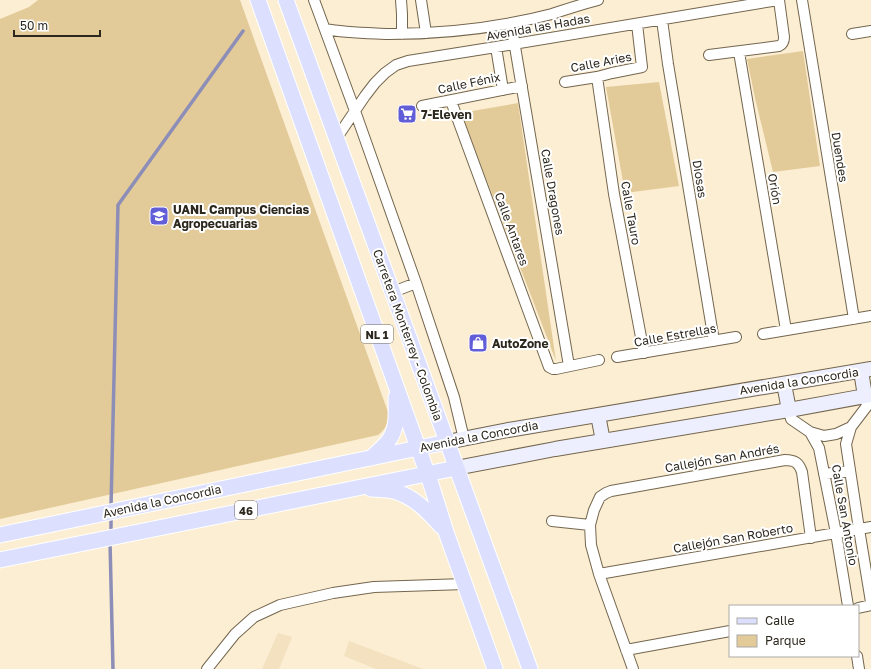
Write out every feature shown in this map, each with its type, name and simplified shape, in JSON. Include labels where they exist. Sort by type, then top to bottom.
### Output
[{"type":"main road","name":"NL 1","points":[[258,0],[427,473],[446,532],[495,669]]},
{"type":"main road","name":"Carretera Monterrey - Colombia","points":[[286,0],[530,669]]},
{"type":"main road","points":[[866,370],[868,395]]},
{"type":"main road","name":"Avenida la Concordia","points":[[0,535],[508,430],[866,370]]},
{"type":"main road","points":[[784,384],[789,410]]},
{"type":"main road","points":[[370,458],[390,439],[394,428],[396,421],[395,386]]},
{"type":"main road","name":"Avenida la Concordia","points":[[0,560],[505,458],[789,410],[868,395]]},
{"type":"main road","points":[[598,415],[603,441]]},
{"type":"main road","points":[[358,487],[394,491],[413,499],[426,509],[446,532]]},
{"type":"street","points":[[314,0],[416,283],[454,397],[464,439]]},
{"type":"street","points":[[401,0],[402,34]]},
{"type":"street","points":[[421,0],[426,33]]},
{"type":"street","name":"Avenida las Hadas","points":[[325,29],[354,33],[402,34],[463,30],[511,23],[552,14],[598,0]]},
{"type":"street","name":"Avenida las Hadas","points":[[336,139],[365,96],[385,72],[396,65],[408,61],[496,48],[778,0]]},
{"type":"street","points":[[709,55],[739,52],[779,46],[783,44],[784,37],[778,0]]},
{"type":"street","name":"Duendes","points":[[802,0],[854,319]]},
{"type":"street","name":"Diosas","points":[[662,20],[714,342]]},
{"type":"street","name":"Calle Dragones","points":[[511,23],[569,366]]},
{"type":"street","name":"Calle Aries","points":[[565,82],[597,77],[642,67],[637,24]]},
{"type":"street","points":[[852,34],[871,31]]},
{"type":"street","points":[[496,48],[503,90]]},
{"type":"street","name":"Orión","points":[[739,52],[786,330]]},
{"type":"street","name":"Calle Tauro","points":[[597,77],[614,194],[644,353]]},
{"type":"street","name":"Calle Fénix","points":[[422,106],[522,86]]},
{"type":"street","name":"Calle Antares","points":[[450,101],[549,367],[556,369],[569,366]]},
{"type":"street","points":[[393,292],[416,283]]},
{"type":"street","points":[[763,334],[871,316]]},
{"type":"street","name":"Calle Estrellas","points":[[617,357],[714,342],[736,337]]},
{"type":"street","points":[[569,366],[599,360]]},
{"type":"street","name":"Calle San Antonio","points":[[868,395],[867,406],[851,427],[846,444],[871,602]]},
{"type":"street","name":"Calle San Antonio","points":[[789,410],[791,419],[810,432],[824,436],[836,434],[851,427]]},
{"type":"street","name":"Calle San Antonio","points":[[810,432],[819,448],[836,533],[848,605]]},
{"type":"street","name":"Callejón San Andrés","points":[[590,525],[594,510],[600,497],[611,491],[791,460],[796,462],[802,472],[812,538]]},
{"type":"street","points":[[824,474],[850,471]]},
{"type":"street","points":[[552,521],[590,525],[590,545],[632,669]]},
{"type":"street","name":"Callejón San Roberto","points":[[599,574],[871,527]]},
{"type":"street","points":[[207,669],[235,634],[254,618],[280,605],[333,593],[374,587],[465,584]]},
{"type":"street","points":[[859,608],[871,605]]},
{"type":"street","points":[[626,650],[729,631]]},
{"type":"street","points":[[857,657],[859,669]]},
{"type":"shaded area","points":[[278,633],[292,637],[279,669],[262,669]]},
{"type":"shaded area","points":[[349,641],[423,669],[376,669],[344,656]]},
{"type":"green space","name":"UANL Campus Ciencias Agropecuarias","points":[[38,0],[240,0],[388,412],[386,425],[378,435],[0,519],[0,19],[29,7]]},
{"type":"green space","points":[[803,51],[820,166],[773,172],[747,59]]},
{"type":"green space","points":[[659,82],[679,186],[625,193],[606,87]]},
{"type":"green space","points":[[518,103],[556,361],[461,113]]},
{"type":"waterway","points":[[111,507],[118,205],[243,31]]},
{"type":"waterway","points":[[111,515],[111,533]]},
{"type":"waterway","points":[[110,541],[113,669]]},
{"type":"place","name":"7-Eleven","points":[[407,114]]},
{"type":"place","name":"UANL Campus Ciencias Agropecuarias","points":[[159,216]]},
{"type":"place","name":"AutoZone","points":[[478,343]]}]
